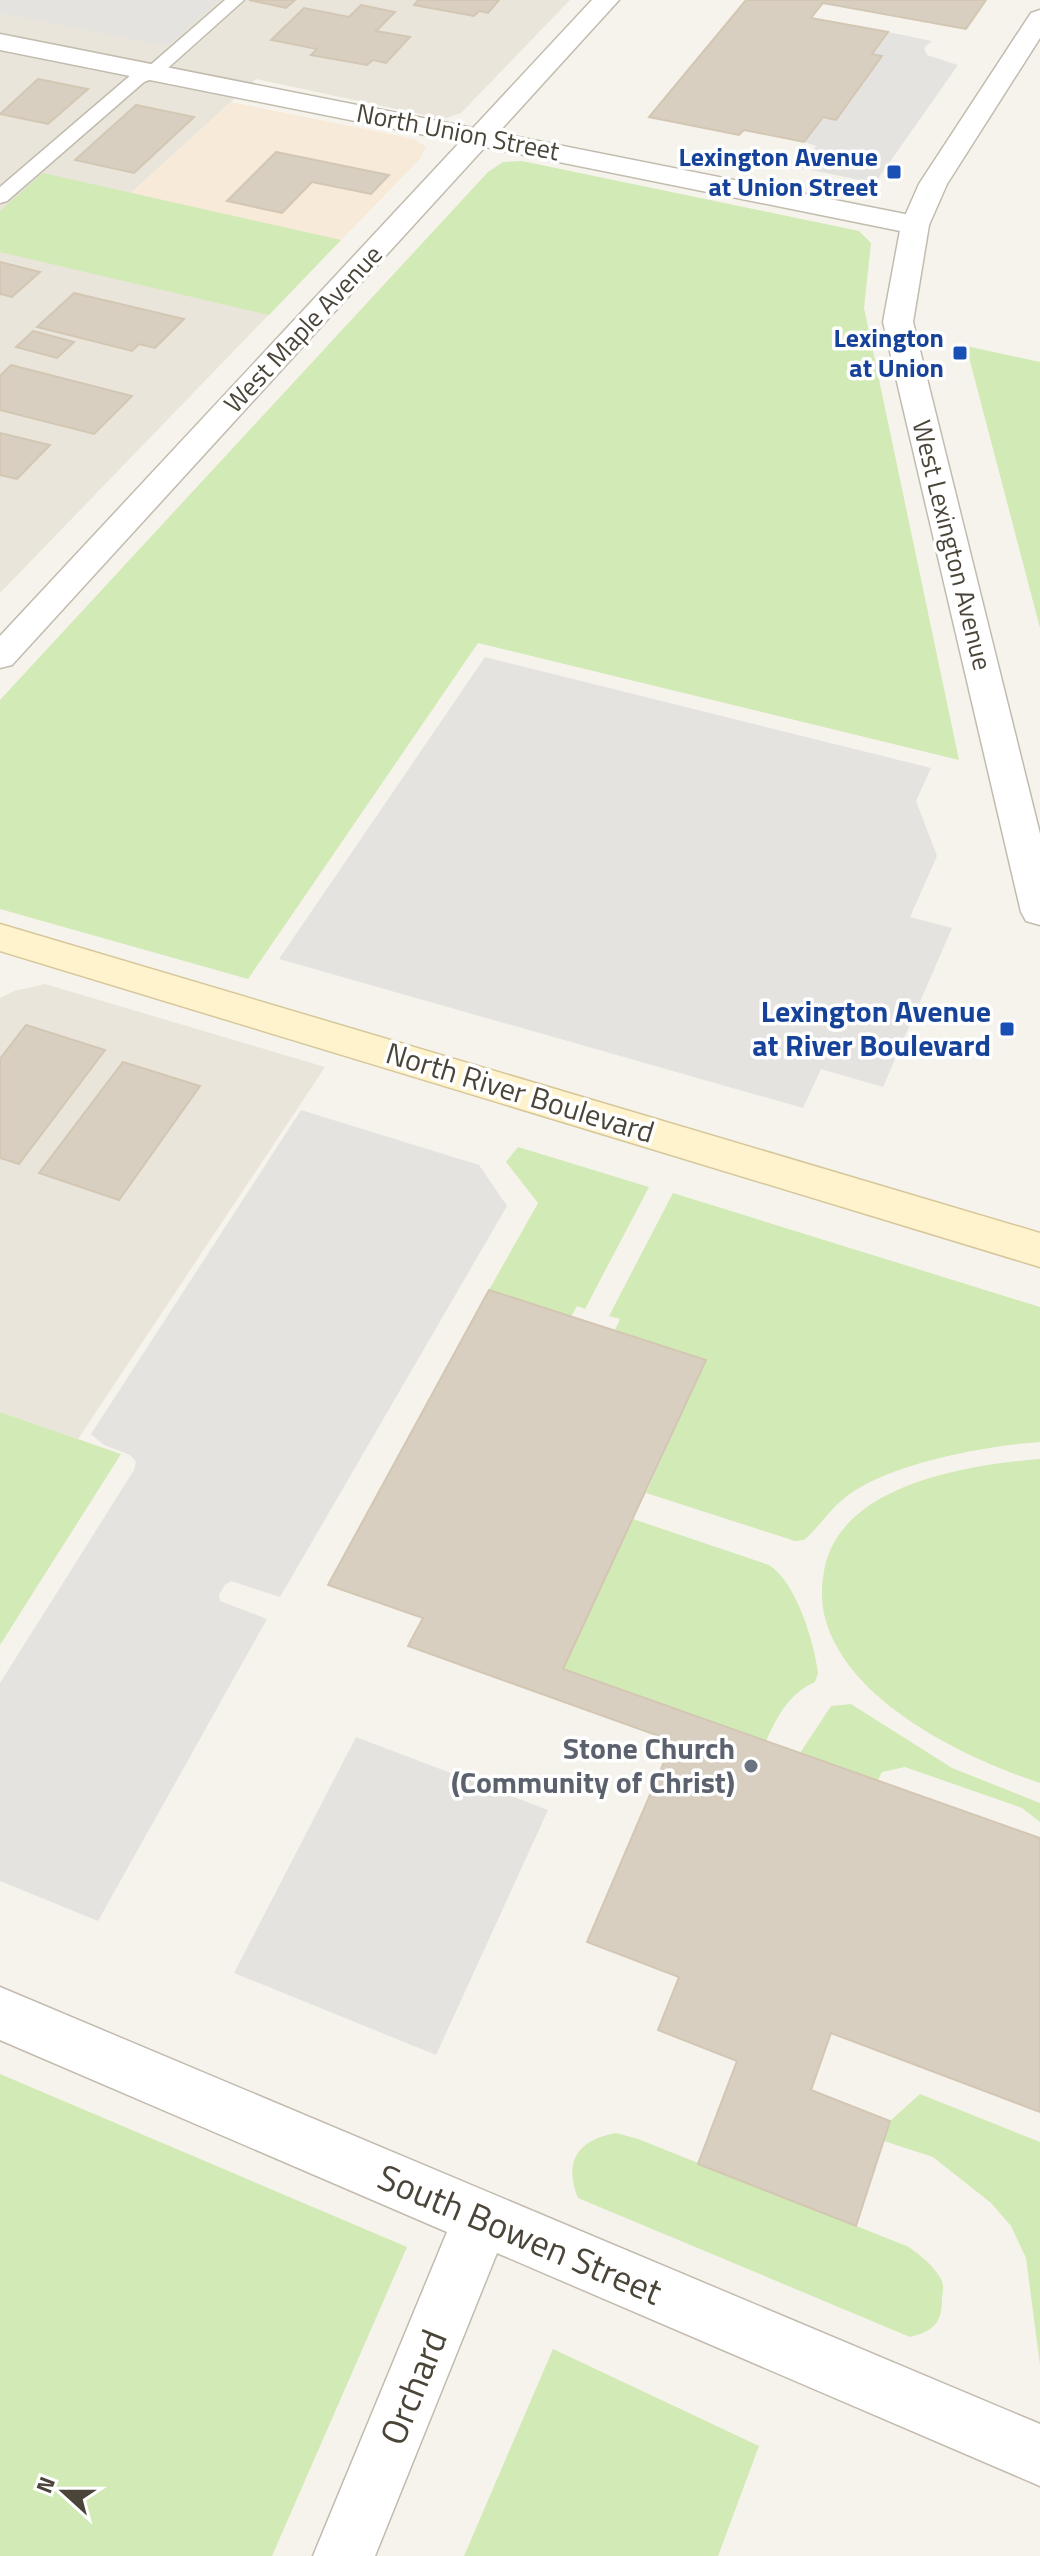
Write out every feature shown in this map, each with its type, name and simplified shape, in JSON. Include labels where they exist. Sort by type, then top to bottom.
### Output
[{"type":"main road","name":"North River Boulevard","points":[[0,937],[1040,1250]]},
{"type":"street","name":"West Maple Avenue","points":[[0,657],[606,0]]},
{"type":"street","name":"West Lexington Avenue","points":[[1040,18],[933,184],[915,225],[898,322],[1040,912]]},
{"type":"street","name":"North Union Street","points":[[0,42],[915,225]]},
{"type":"street","name":"South Bowen Street","points":[[0,2013],[1040,2455]]},
{"type":"street","name":"Orchard","points":[[344,2556],[482,2218]]},
{"type":"lane","points":[[0,197],[138,78],[153,72],[235,0]]},
{"type":"shaded area","points":[[0,0],[570,0],[461,113],[443,119],[256,79],[132,192],[341,240],[0,593]]},
{"type":"shaded area","points":[[0,0],[220,0],[167,46],[0,13]]},
{"type":"shaded area","points":[[888,32],[932,41],[924,48],[927,55],[958,65],[875,183],[801,168],[816,146],[804,142],[823,117],[836,120],[881,57],[872,54]]},
{"type":"shaded area","points":[[231,102],[414,139],[426,147],[420,159],[341,240],[131,193]]},
{"type":"shaded area","points":[[485,657],[931,768],[916,801],[937,856],[910,917],[952,928],[883,1087],[821,1069],[803,1108],[279,959]]},
{"type":"shaded area","points":[[45,984],[325,1067],[78,1439],[0,1412],[0,998],[14,991]]},
{"type":"shaded area","points":[[301,1110],[479,1165],[507,1206],[280,1597],[231,1581],[219,1595],[220,1601],[267,1619],[98,1921],[0,1881],[0,1683],[134,1470],[136,1462],[130,1455],[104,1445],[91,1434]]},
{"type":"shaded area","points":[[356,1737],[548,1810],[436,2055],[234,1973]]},
{"type":"green space","points":[[522,161],[859,231],[871,243],[864,308],[959,760],[478,643],[248,979],[0,909],[0,700],[488,172],[503,162]]},
{"type":"green space","points":[[43,173],[341,240],[269,315],[0,252],[0,211]]},
{"type":"green space","points":[[966,346],[1040,362],[1040,628]]},
{"type":"green space","points":[[518,1147],[649,1187],[585,1309],[577,1306],[571,1317],[489,1290],[538,1203],[506,1162]]},
{"type":"green space","points":[[673,1193],[1040,1307],[1040,1442],[936,1459],[883,1476],[842,1500],[804,1540],[795,1541],[646,1493],[706,1360],[615,1330],[620,1319],[609,1316]]},
{"type":"green space","points":[[0,1412],[121,1454],[0,1645]]},
{"type":"green space","points":[[1040,1459],[1040,1783],[955,1748],[926,1732],[875,1693],[837,1647],[825,1619],[822,1591],[824,1571],[835,1541],[854,1518],[880,1499],[944,1474]]},
{"type":"green space","points":[[633,1519],[769,1565],[779,1573],[795,1598],[808,1629],[818,1673],[815,1682],[798,1692],[785,1707],[766,1741],[563,1669]]},
{"type":"green space","points":[[851,1704],[952,1768],[1040,1803],[1040,1822],[1022,1808],[905,1767],[882,1772],[878,1780],[800,1753],[831,1706]]},
{"type":"green space","points":[[0,2074],[407,2247],[272,2556],[0,2556]]},
{"type":"green space","points":[[920,2094],[1040,2142],[1040,2365],[1026,2258],[1011,2226],[991,2203],[933,2157],[884,2141],[890,2121]]},
{"type":"green space","points":[[616,2133],[909,2247],[931,2265],[942,2281],[942,2307],[938,2320],[930,2329],[910,2337],[578,2198],[572,2173],[577,2154],[592,2141]]},
{"type":"green space","points":[[553,2349],[759,2446],[718,2556],[464,2556]]},
{"type":"building","points":[[249,0],[295,0],[286,8]]},
{"type":"building","points":[[418,0],[499,0],[488,13],[479,11],[474,16],[414,5]]},
{"type":"building","points":[[746,0],[986,0],[966,29],[823,3],[811,18],[888,32],[872,54],[882,56],[836,120],[823,117],[804,142],[744,130],[739,135],[649,117]]},
{"type":"building","points":[[361,5],[395,12],[376,31],[410,37],[386,63],[373,60],[367,65],[311,55],[317,49],[271,40],[304,8],[349,17]]},
{"type":"building","points":[[38,79],[88,89],[48,124],[0,114]]},
{"type":"building","points":[[136,105],[194,117],[134,173],[75,160]]},
{"type":"building","points":[[276,152],[389,175],[371,194],[312,182],[282,213],[227,201]]},
{"type":"building","points":[[0,262],[40,272],[12,297],[0,294]]},
{"type":"building","points":[[74,293],[184,319],[155,348],[139,344],[132,351],[37,327]]},
{"type":"building","points":[[33,331],[74,342],[57,358],[16,347]]},
{"type":"building","points":[[11,365],[132,396],[94,434],[0,410],[0,376]]},
{"type":"building","points":[[0,433],[50,445],[17,479],[0,475]]},
{"type":"building","points":[[26,1025],[105,1050],[19,1164],[0,1158],[0,1059]]},
{"type":"building","points":[[123,1062],[200,1086],[119,1200],[39,1173]]},
{"type":"building","name":"Stone Church (Community of Christ)","points":[[489,1290],[706,1360],[563,1669],[1040,1838],[1040,2112],[831,2033],[811,2090],[890,2121],[856,2226],[698,2164],[737,2061],[658,2030],[679,1977],[587,1942],[673,1741],[408,1646],[423,1618],[328,1585]]},
{"type":"place","name":"Lexington Avenue at Union Street","points":[[894,172]]},
{"type":"place","name":"Lexington at Union","points":[[960,353]]},
{"type":"place","name":"Lexington Avenue at River Boulevard","points":[[1007,1029]]},
{"type":"place","name":"Stone Church (Community of Christ)","points":[[751,1766]]}]
